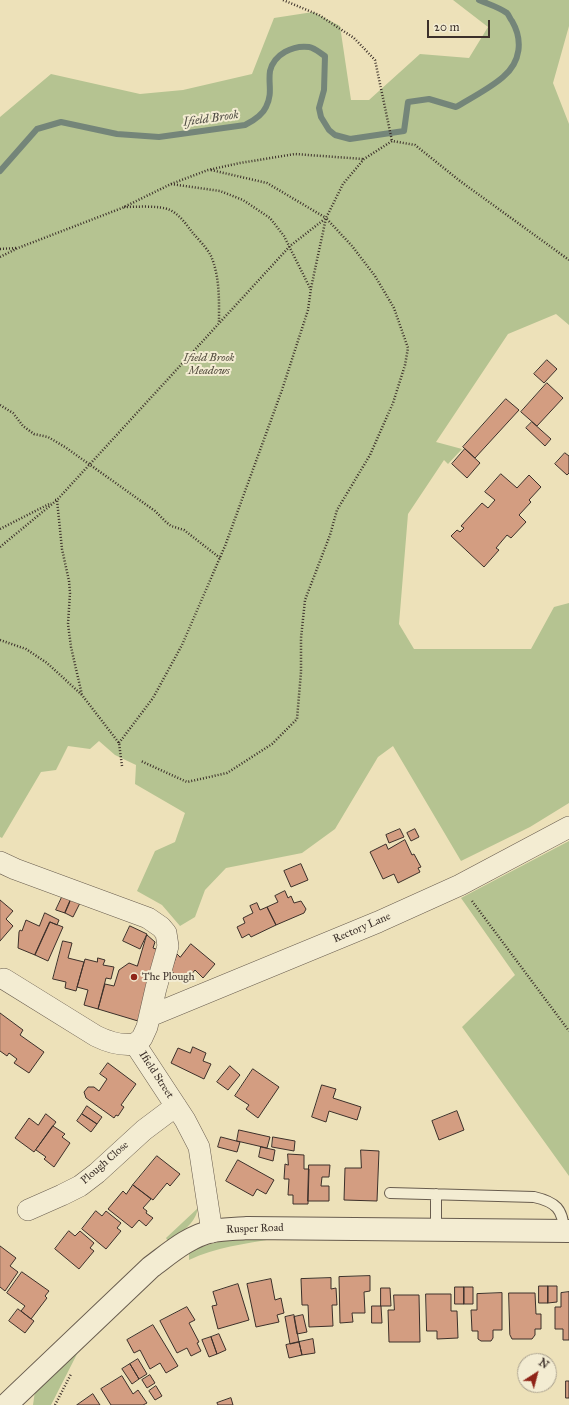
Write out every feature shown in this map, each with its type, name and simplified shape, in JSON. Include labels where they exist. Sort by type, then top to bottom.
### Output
[{"type":"street","name":"Rectory Lane","points":[[150,1016],[357,930],[460,885],[569,827]]},
{"type":"street","name":"Ifield Street","points":[[0,862],[15,869],[148,918],[161,927],[166,933],[168,946],[147,1027],[142,1038],[135,1044],[176,1106],[199,1147],[212,1232]]},
{"type":"street","points":[[4,979],[96,1036],[109,1042],[129,1045],[135,1044]]},
{"type":"street","name":"Plough Close","points":[[28,1210],[62,1196],[80,1186],[97,1174],[144,1130],[176,1106]]},
{"type":"street","name":"Rusper Road","points":[[9,1404],[152,1267],[172,1251],[200,1235],[247,1228],[566,1231]]},
{"type":"lane","points":[[390,1193],[534,1197],[544,1199],[554,1204],[560,1211],[566,1231]]},
{"type":"lane","points":[[436,1194],[436,1230]]},
{"type":"path","points":[[283,0],[319,15],[354,38],[375,60],[392,141]]},
{"type":"path","points":[[119,743],[156,692],[182,645],[220,558],[282,390],[308,310],[311,288],[326,218],[343,184],[364,159],[392,141],[415,145],[460,181],[569,260]]},
{"type":"path","points":[[0,257],[18,248],[122,208],[171,184],[208,170],[294,154],[364,159]]},
{"type":"path","points":[[141,761],[187,782],[227,773],[272,744],[297,719],[301,672],[301,638],[305,600],[330,535],[337,510],[370,455],[393,403],[405,365],[408,348],[394,308],[375,276],[352,246],[326,218],[267,183],[208,170]]},
{"type":"path","points":[[171,184],[220,192],[243,200],[270,218],[290,246],[311,288]]},
{"type":"path","points":[[122,208],[151,207],[169,209],[178,215],[210,255],[216,273],[219,293],[219,323]]},
{"type":"path","points":[[0,547],[57,500],[290,246],[326,218]]},
{"type":"path","points":[[0,250],[18,248]]},
{"type":"path","points":[[0,405],[13,413],[23,426],[34,434],[48,437],[65,447],[155,511],[171,526],[184,530],[220,558]]},
{"type":"path","points":[[0,529],[57,500]]},
{"type":"path","points":[[57,500],[62,548],[70,580],[68,624],[71,647],[82,695]]},
{"type":"path","points":[[0,640],[26,649],[42,660],[82,695],[119,743],[122,766]]},
{"type":"path","points":[[460,885],[569,1031]]},
{"type":"green space","name":"Ifield Brook Meadows","points":[[453,0],[569,0],[569,26],[553,83],[569,124],[569,325],[556,314],[508,334],[436,442],[462,449],[448,464],[444,460],[408,514],[399,624],[414,649],[531,649],[554,607],[569,603],[569,803],[530,827],[461,861],[393,746],[378,757],[335,829],[302,853],[226,868],[205,890],[195,917],[180,926],[162,905],[137,891],[155,851],[175,842],[185,813],[135,784],[136,765],[115,755],[99,741],[90,749],[68,746],[56,770],[41,772],[2,838],[0,837],[0,117],[51,74],[140,94],[183,90],[252,74],[274,18],[313,12],[340,26],[351,100],[369,100],[420,54],[469,58],[488,27]]},
{"type":"green space","points":[[569,841],[569,1176],[462,1027],[515,975],[461,898]]},
{"type":"green space","points":[[198,1208],[191,1224],[168,1241],[166,1238]]},
{"type":"green space","points":[[241,1237],[273,1239],[220,1249],[189,1260],[189,1251],[214,1243]]},
{"type":"green space","points":[[74,1352],[77,1354],[51,1405],[33,1405],[35,1391]]},
{"type":"building","points":[[547,360],[557,369],[544,383],[534,374]]},
{"type":"building","points":[[547,383],[563,398],[537,426],[521,412]]},
{"type":"building","points":[[506,399],[519,410],[475,458],[463,447]]},
{"type":"building","points":[[532,422],[551,439],[545,446],[526,428]]},
{"type":"building","points":[[465,449],[480,463],[467,478],[452,464]]},
{"type":"building","points":[[565,453],[569,456],[569,473],[567,475],[555,464]]},
{"type":"building","points":[[501,474],[517,488],[529,475],[541,487],[529,500],[531,502],[519,515],[526,522],[511,538],[507,535],[496,548],[499,550],[484,567],[451,536],[457,530],[460,532],[464,528],[461,526],[482,503],[488,508],[495,500],[485,492]]},
{"type":"building","points":[[400,829],[404,837],[389,843],[386,835]]},
{"type":"building","points":[[415,829],[419,837],[411,841],[407,833]]},
{"type":"building","points":[[405,840],[412,855],[414,854],[421,867],[418,868],[420,872],[398,883],[394,874],[383,879],[370,852],[386,844],[388,849]]},
{"type":"building","points":[[301,864],[308,880],[291,887],[284,871]]},
{"type":"building","points":[[285,891],[288,898],[291,896],[294,903],[301,901],[306,909],[304,913],[276,925],[267,907],[278,902],[275,896]]},
{"type":"building","points":[[63,895],[71,899],[65,913],[56,910]]},
{"type":"building","points":[[71,899],[80,903],[73,917],[65,913]]},
{"type":"building","points":[[0,900],[13,911],[6,919],[13,926],[0,941]]},
{"type":"building","points":[[257,903],[260,910],[267,907],[276,925],[251,937],[249,934],[242,938],[237,927],[245,923],[243,918],[253,913],[250,906]]},
{"type":"building","points":[[45,913],[59,920],[57,925],[50,922],[35,955],[18,948],[19,932],[20,930],[22,931],[26,920],[39,926]]},
{"type":"building","points":[[50,922],[63,927],[48,961],[35,955]]},
{"type":"building","points":[[130,926],[147,934],[140,949],[123,941]]},
{"type":"building","name":"The Plough","points":[[147,935],[155,942],[153,948],[159,950],[138,1021],[98,1009],[105,984],[114,986],[119,970],[129,963],[137,966]]},
{"type":"building","points":[[63,941],[72,943],[68,958],[84,962],[76,991],[65,988],[66,982],[53,979]]},
{"type":"building","points":[[191,944],[215,964],[203,978],[195,970],[185,982],[171,971],[177,954],[180,957]]},
{"type":"building","points":[[98,958],[105,960],[103,965],[114,967],[111,979],[106,978],[98,1009],[84,1005],[88,990],[77,987],[85,959],[97,962]]},
{"type":"building","points":[[0,1013],[23,1030],[20,1035],[44,1052],[29,1073],[14,1063],[17,1059],[9,1053],[7,1056],[0,1051]]},
{"type":"building","points":[[193,1047],[206,1053],[203,1061],[211,1064],[204,1079],[171,1063],[178,1048],[190,1053]]},
{"type":"building","points":[[108,1063],[136,1084],[121,1105],[124,1107],[118,1116],[116,1115],[114,1118],[86,1098],[84,1092],[88,1087],[94,1087],[99,1091],[107,1079],[100,1074]]},
{"type":"building","points":[[230,1066],[240,1075],[228,1090],[217,1082]]},
{"type":"building","points":[[253,1069],[279,1087],[258,1118],[246,1109],[249,1105],[235,1096]]},
{"type":"building","points":[[322,1085],[336,1089],[333,1098],[361,1107],[357,1120],[329,1111],[326,1122],[312,1117]]},
{"type":"building","points":[[87,1106],[102,1117],[97,1124],[82,1114]]},
{"type":"building","points":[[457,1111],[464,1130],[439,1140],[432,1121]]},
{"type":"building","points":[[46,1114],[56,1122],[34,1152],[15,1138],[29,1118],[38,1125]]},
{"type":"building","points":[[82,1114],[97,1124],[91,1132],[77,1121]]},
{"type":"building","points":[[53,1126],[65,1134],[62,1137],[70,1143],[54,1167],[44,1159],[46,1157],[36,1150]]},
{"type":"building","points":[[239,1130],[270,1137],[267,1148],[237,1141]]},
{"type":"building","points":[[221,1137],[240,1142],[237,1152],[218,1147]]},
{"type":"building","points":[[273,1137],[295,1141],[294,1151],[272,1147]]},
{"type":"building","points":[[261,1147],[275,1150],[273,1161],[259,1157]]},
{"type":"building","points":[[361,1150],[379,1151],[377,1201],[344,1200],[345,1168],[361,1168]]},
{"type":"building","points":[[288,1154],[304,1155],[304,1169],[309,1169],[308,1204],[293,1204],[293,1195],[288,1195],[289,1179],[284,1179],[285,1164],[288,1165]]},
{"type":"building","points":[[157,1156],[180,1174],[170,1186],[167,1183],[153,1200],[133,1185]]},
{"type":"building","points":[[238,1160],[274,1180],[266,1194],[257,1189],[253,1196],[226,1181]]},
{"type":"building","points":[[309,1165],[330,1165],[329,1177],[322,1177],[321,1186],[329,1186],[329,1201],[308,1201]]},
{"type":"building","points":[[133,1185],[151,1199],[143,1208],[147,1211],[146,1213],[153,1218],[146,1226],[139,1220],[132,1228],[108,1209],[123,1191],[126,1194]]},
{"type":"building","points":[[96,1211],[102,1216],[106,1211],[121,1223],[117,1228],[121,1231],[106,1249],[82,1229]]},
{"type":"building","points":[[69,1231],[75,1236],[80,1231],[94,1243],[90,1248],[94,1251],[79,1269],[55,1249]]},
{"type":"building","points":[[0,1246],[16,1258],[10,1266],[18,1272],[5,1291],[0,1287]]},
{"type":"building","points":[[22,1272],[49,1291],[45,1296],[47,1298],[31,1319],[21,1311],[25,1306],[7,1293]]},
{"type":"building","points":[[370,1276],[370,1291],[364,1292],[365,1313],[352,1313],[353,1322],[340,1323],[339,1277]]},
{"type":"building","points":[[331,1278],[331,1289],[336,1288],[337,1305],[332,1305],[333,1326],[309,1327],[308,1305],[302,1305],[301,1279]]},
{"type":"building","points":[[271,1279],[275,1300],[281,1298],[284,1313],[277,1315],[279,1322],[256,1327],[247,1284]]},
{"type":"building","points":[[238,1284],[249,1320],[218,1329],[212,1306],[217,1305],[213,1292]]},
{"type":"building","points":[[539,1286],[548,1286],[548,1303],[539,1303]]},
{"type":"building","points":[[548,1286],[557,1286],[557,1302],[548,1303]]},
{"type":"building","points":[[455,1287],[464,1287],[464,1304],[455,1304]]},
{"type":"building","points":[[464,1287],[473,1287],[473,1304],[464,1304]]},
{"type":"building","points":[[381,1288],[390,1288],[391,1306],[381,1306]]},
{"type":"building","points":[[569,1292],[569,1340],[563,1340],[563,1329],[555,1329],[555,1307],[561,1307],[561,1293]]},
{"type":"building","points":[[502,1293],[502,1330],[493,1330],[493,1338],[491,1341],[481,1341],[478,1339],[478,1331],[472,1331],[471,1310],[477,1310],[477,1294]]},
{"type":"building","points":[[509,1293],[535,1293],[536,1314],[541,1314],[541,1329],[535,1329],[535,1335],[532,1339],[512,1339],[510,1335]]},
{"type":"building","points":[[426,1294],[451,1294],[451,1311],[457,1311],[458,1338],[437,1339],[437,1331],[427,1331]]},
{"type":"building","points":[[394,1295],[419,1295],[420,1342],[389,1342],[388,1310],[394,1310]]},
{"type":"building","points":[[372,1306],[381,1306],[382,1323],[372,1323]]},
{"type":"building","points":[[187,1307],[195,1320],[189,1323],[199,1342],[197,1343],[201,1351],[191,1356],[187,1348],[177,1353],[160,1321]]},
{"type":"building","points":[[18,1309],[34,1321],[25,1333],[9,1321]]},
{"type":"building","points":[[294,1315],[299,1342],[290,1344],[285,1317]]},
{"type":"building","points":[[303,1315],[307,1332],[297,1334],[294,1317]]},
{"type":"building","points":[[153,1325],[178,1366],[166,1373],[160,1363],[150,1369],[140,1350],[134,1353],[127,1340]]},
{"type":"building","points":[[219,1334],[226,1350],[217,1354],[211,1337]]},
{"type":"building","points":[[211,1337],[217,1354],[209,1357],[202,1340]]},
{"type":"building","points":[[313,1339],[315,1353],[302,1355],[299,1342]]},
{"type":"building","points":[[299,1342],[302,1355],[289,1358],[286,1345]]},
{"type":"building","points":[[138,1359],[147,1374],[139,1379],[130,1364]]},
{"type":"building","points":[[130,1364],[139,1379],[132,1384],[122,1369]]},
{"type":"building","points":[[150,1375],[155,1383],[147,1388],[142,1380]]},
{"type":"building","points":[[122,1376],[133,1394],[138,1390],[147,1403],[143,1405],[111,1405],[101,1389]]},
{"type":"building","points":[[566,1381],[569,1381],[569,1398],[566,1398]]},
{"type":"building","points":[[156,1386],[162,1396],[155,1400],[149,1391]]},
{"type":"building","points":[[93,1394],[100,1405],[77,1405]]},
{"type":"building","points":[[231,1398],[233,1405],[218,1405],[217,1403]]},
{"type":"waterway","name":"Ifield Brook","points":[[0,171],[37,129],[61,122],[117,134],[159,137],[245,125],[260,116],[266,107],[270,93],[270,71],[272,65],[280,55],[285,52],[291,49],[303,47],[313,48],[325,56],[324,90],[319,108],[321,117],[329,130],[335,135],[350,139],[404,131],[408,102],[429,99],[456,107],[498,81],[514,65],[517,58],[519,43],[516,28],[508,14],[497,7],[479,0]]},
{"type":"place","name":"The Plough","points":[[134,977]]}]
